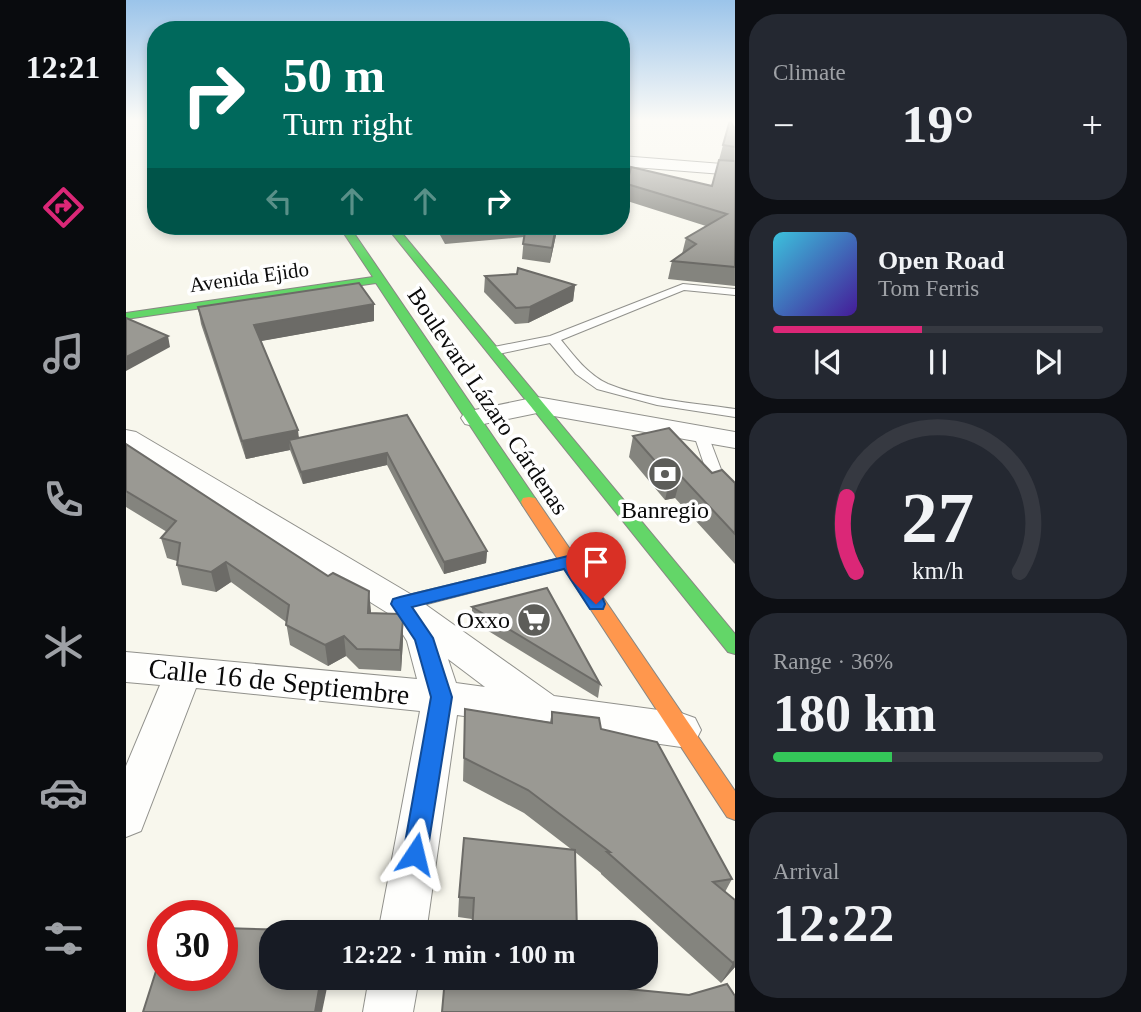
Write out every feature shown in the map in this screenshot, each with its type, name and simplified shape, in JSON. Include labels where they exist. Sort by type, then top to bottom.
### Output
[{"type":"main road","name":"Boulevard Lázaro Cárdenas","points":[[350,235],[735,810]]},
{"type":"main road","name":"Boulevard Lázaro Cárdenas","points":[[398,235],[735,647]]},
{"type":"main road","name":"Avenida Ejido","points":[[126,316],[379,279]]},
{"type":"street","points":[[700,167],[735,170]]},
{"type":"street","points":[[474,418],[537,405],[735,440]]},
{"type":"street","points":[[126,438],[400,604],[547,712]]},
{"type":"street","points":[[400,604],[424,638],[442,697],[403,920]]},
{"type":"street","name":"Calle 16 de Septiembre","points":[[126,667],[442,697],[681,730]]},
{"type":"street","points":[[126,817],[184,671]]},
{"type":"street","points":[[388,1012],[392,990]]},
{"type":"lane","points":[[494,351],[553,339],[683,287],[735,292]]},
{"type":"lane","points":[[553,339],[581,371],[602,386],[657,401],[735,413]]},
{"type":"lane","points":[[702,435],[715,473],[735,496]]},
{"type":"lane","points":[[400,604],[568,562]]},
{"type":"building","points":[[631,167],[712,186],[717,167],[735,167],[735,267],[672,261],[696,244],[686,238],[727,214],[630,185]]},
{"type":"building","points":[[524,235],[554,235],[552,248],[523,244]]},
{"type":"building","points":[[518,268],[575,285],[530,307],[516,308],[485,276],[517,274]]},
{"type":"building","points":[[359,283],[374,304],[254,325],[298,430],[242,441],[198,307]]},
{"type":"building","points":[[126,318],[168,336],[126,357]]},
{"type":"building","points":[[407,415],[487,551],[444,562],[387,453],[301,472],[289,440]]},
{"type":"building","points":[[669,428],[712,473],[722,470],[735,483],[735,534],[681,476],[670,478],[633,436]]},
{"type":"building","points":[[126,444],[328,576],[333,573],[369,591],[368,613],[399,614],[403,620],[400,650],[357,649],[344,636],[325,645],[286,625],[289,605],[226,562],[211,572],[177,565],[180,543],[161,538],[176,521],[126,491]]},
{"type":"building","points":[[547,588],[600,684],[472,607]]},
{"type":"building","points":[[465,709],[552,723],[552,712],[599,718],[601,729],[657,742],[732,879],[713,882],[735,900],[735,961],[733,963],[607,852],[610,852],[528,790],[464,758]]},
{"type":"building","points":[[464,838],[575,850],[577,920],[473,920],[474,898],[459,897]]},
{"type":"building","points":[[238,928],[259,929],[259,990],[319,990],[315,1012],[143,1012],[150,991],[238,991]]},
{"type":"building","points":[[727,984],[735,996],[735,1012],[442,1012],[444,990],[638,990],[689,995]]},
{"type":"traffic: fast","points":[[350,235],[529,502]]},
{"type":"traffic: fast","points":[[398,235],[735,647]]},
{"type":"traffic: fast","points":[[126,316],[379,279]]},
{"type":"traffic: slow","points":[[529,502],[735,810]]},
{"type":"place","name":"Banregio","points":[[665,474]]},
{"type":"place","name":"Oxxo","points":[[534,620]]},
{"type":"route","points":[[415,854],[442,697],[424,638],[400,604],[568,562],[596,604]]}]
